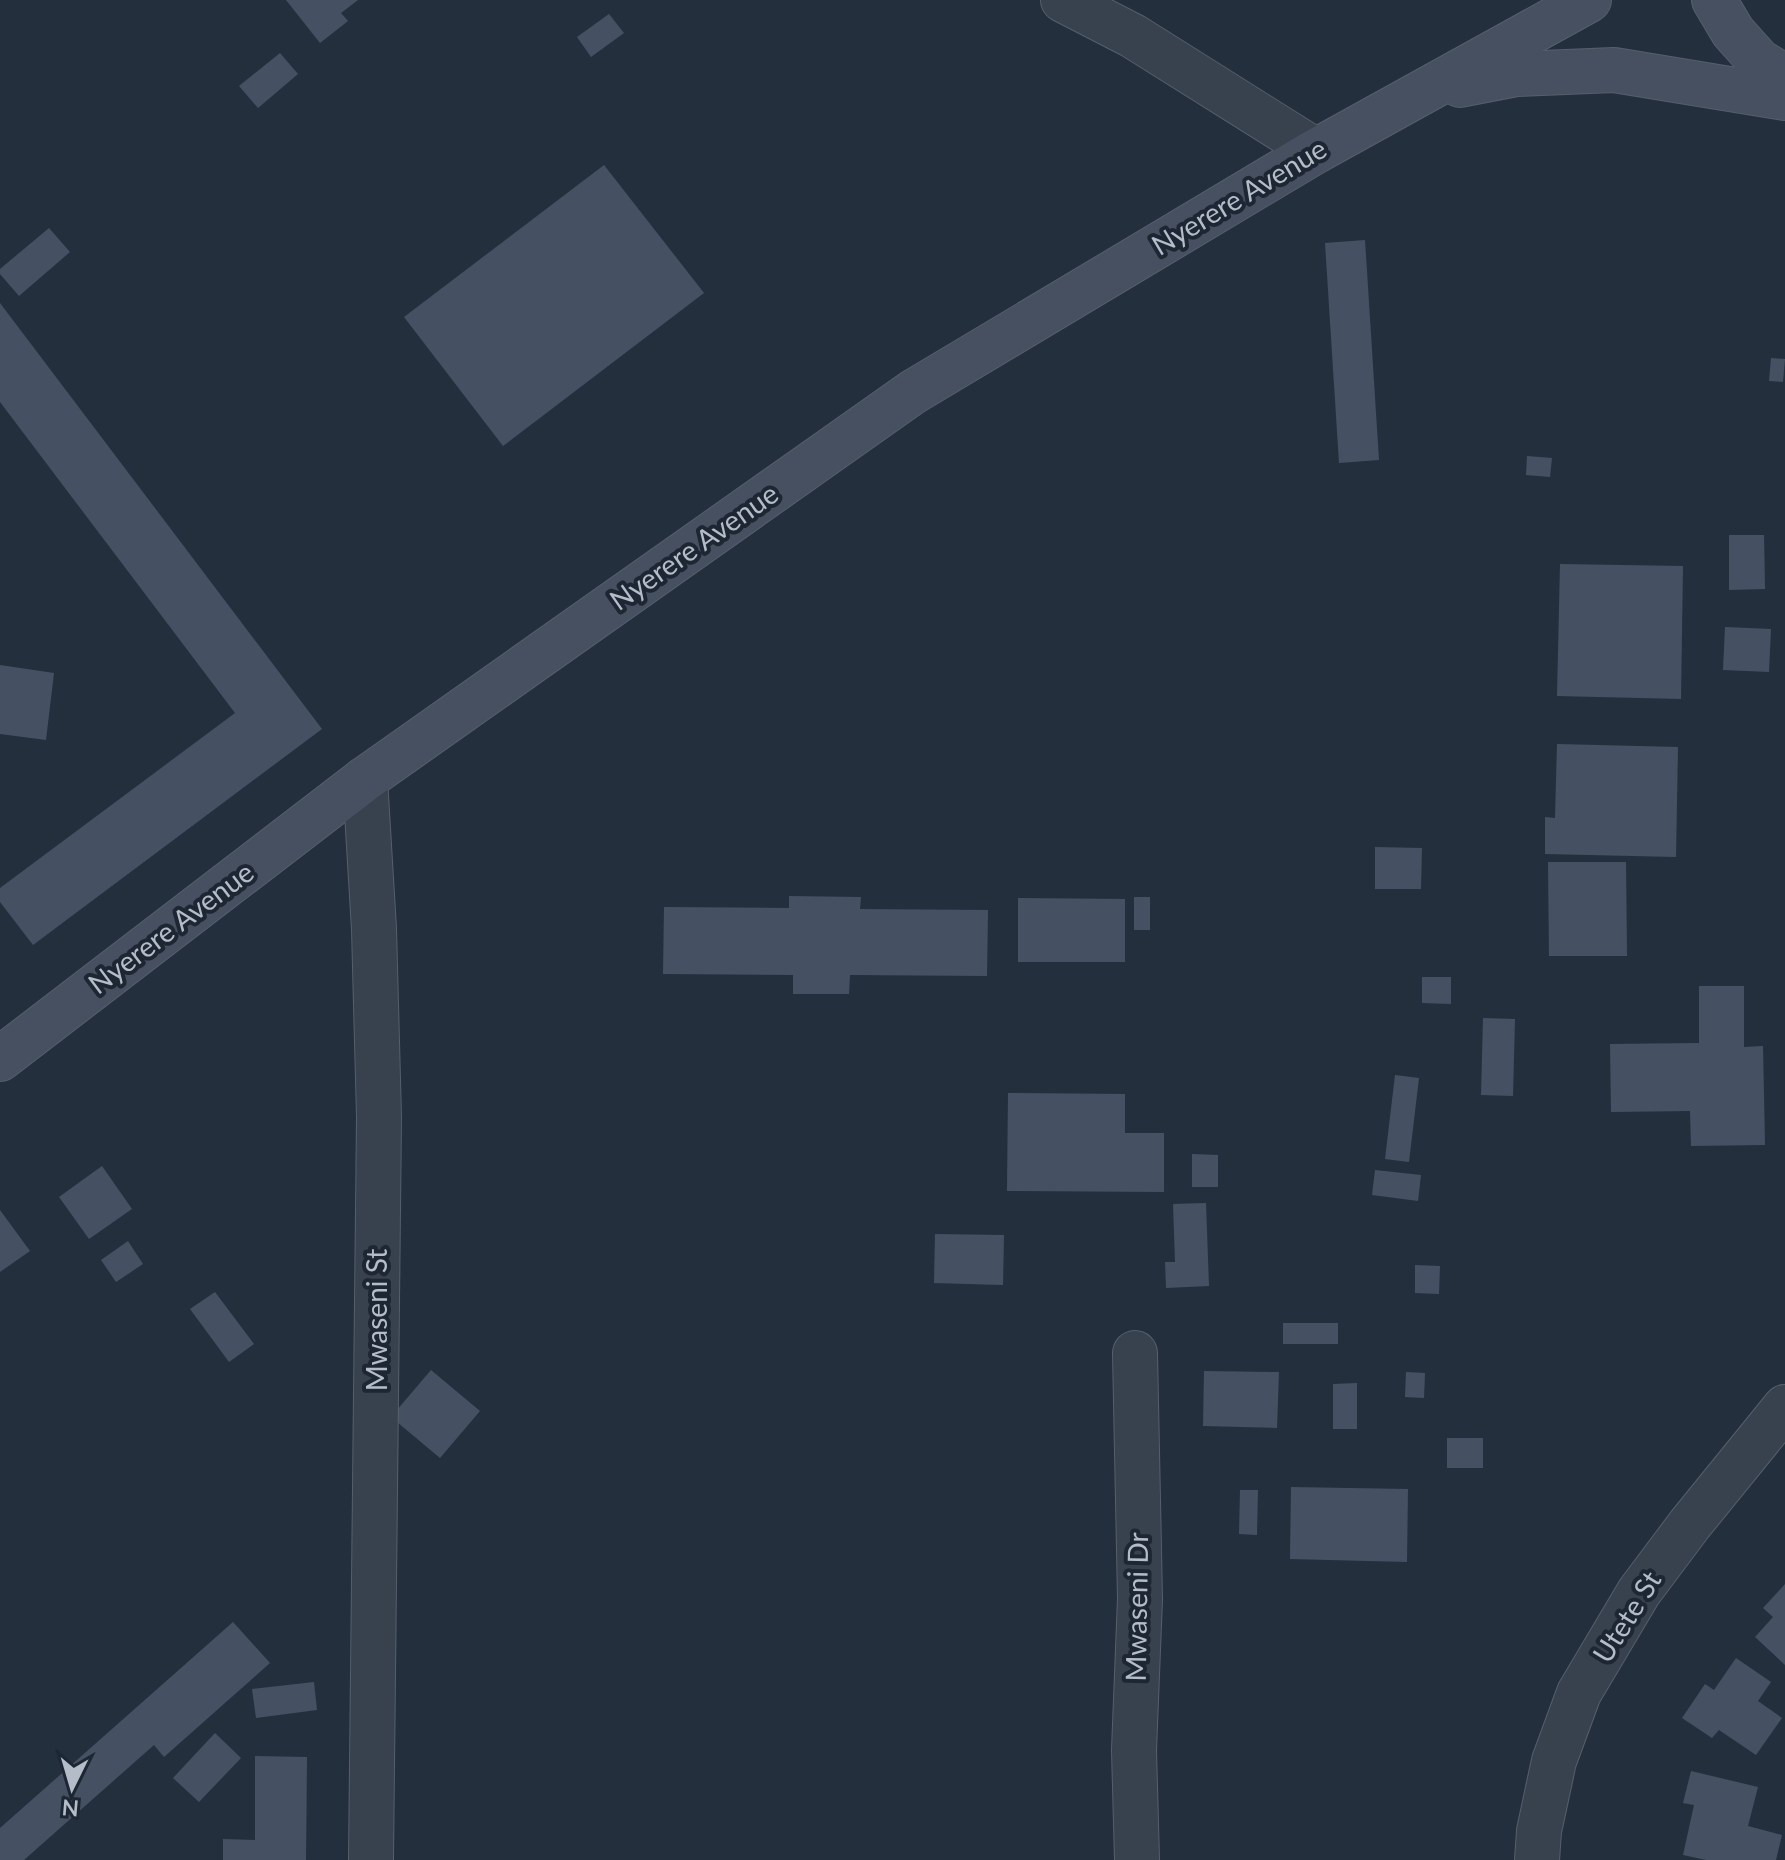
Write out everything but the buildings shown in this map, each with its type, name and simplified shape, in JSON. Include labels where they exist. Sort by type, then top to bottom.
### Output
[{"type":"street","points":[[1063,0],[1133,36],[1316,151]]},
{"type":"street","name":"Nyerere Avenue","points":[[0,1059],[365,779],[913,392],[1316,151],[1589,0]]},
{"type":"street","points":[[1714,0],[1733,32],[1759,61],[1785,77]]},
{"type":"street","points":[[1426,91],[1517,74],[1614,70],[1785,98]]},
{"type":"street","name":"Mwaseni St","points":[[365,779],[374,929],[379,1117],[371,1860]]},
{"type":"street","name":"Mwaseni Dr","points":[[1135,1353],[1140,1599],[1134,1750],[1137,1860]]},
{"type":"street","name":"Utete St","points":[[1537,1860],[1539,1831],[1554,1761],[1579,1693],[1639,1592],[1785,1407]]}]
